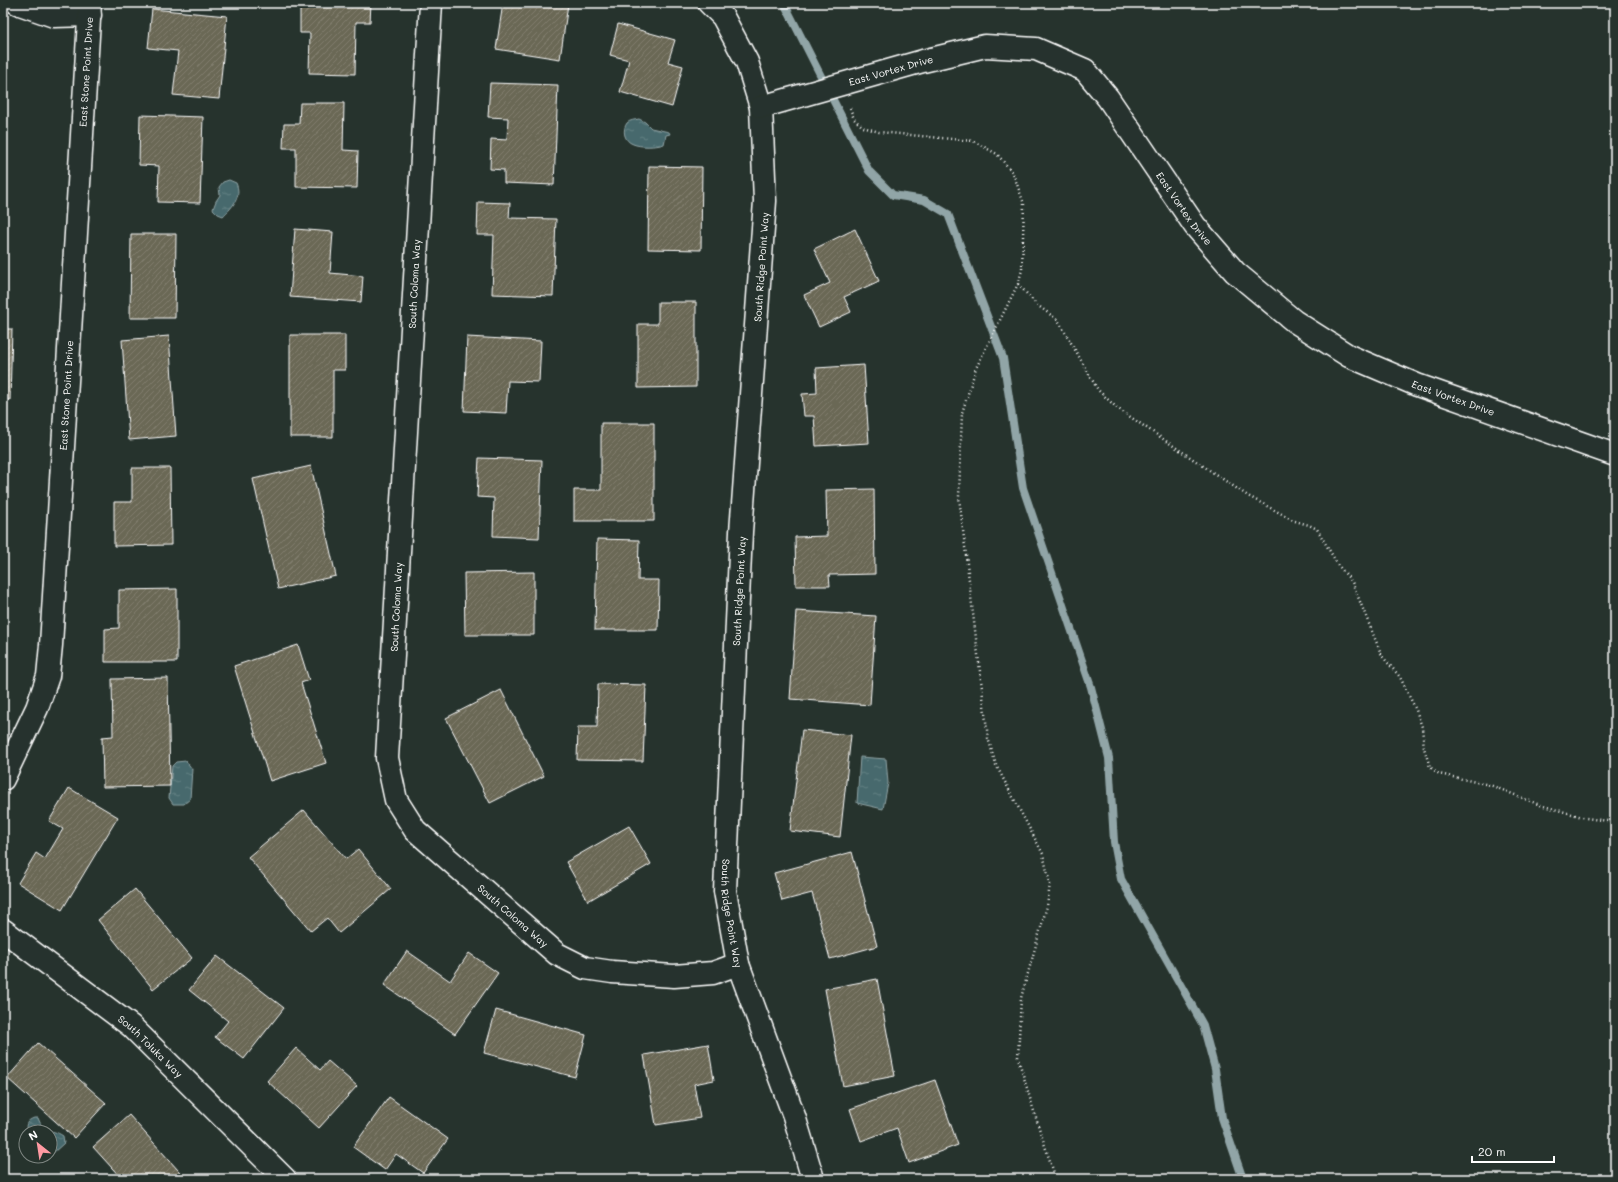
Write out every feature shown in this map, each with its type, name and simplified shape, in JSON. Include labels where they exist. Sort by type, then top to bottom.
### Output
[{"type":"street","points":[[17,3],[54,16],[90,9]]},
{"type":"street","name":"South Coloma Way","points":[[431,3],[387,758],[396,800],[415,830],[557,954],[585,968],[674,976],[713,973],[738,964]]},
{"type":"street","name":"South Ridge Point Way","points":[[709,3],[723,17],[749,66],[761,107],[765,202],[742,532],[725,891],[738,964],[794,1116],[814,1179]]},
{"type":"street","name":"East Stone Point Drive","points":[[3,779],[37,708],[48,676],[90,9]]},
{"type":"street","name":"East Vortex Drive","points":[[761,107],[923,61],[985,46],[1036,49],[1085,70],[1108,98],[1200,231],[1235,272],[1294,321],[1349,356],[1417,385],[1615,456]]},
{"type":"street","name":"South Toluka Way","points":[[3,930],[131,1026],[285,1179]]},
{"type":"path","points":[[841,84],[854,119],[863,127],[879,132],[973,141],[997,154],[1013,173],[1024,204],[1022,270],[1018,284],[976,368],[962,413],[959,497],[988,738],[996,765],[1043,854],[1050,884],[1047,906],[1021,998],[1018,1058],[1056,1179]]},
{"type":"path","points":[[1018,284],[1037,305],[1058,320],[1098,390],[1117,408],[1248,496],[1295,521],[1317,529],[1338,565],[1352,582],[1382,656],[1400,677],[1416,710],[1422,727],[1424,748],[1430,767],[1439,774],[1490,785],[1540,805],[1586,818],[1615,822]]},
{"type":"water","points":[[639,119],[651,128],[669,132],[670,134],[666,135],[664,144],[657,146],[644,146],[630,143],[624,132],[625,126],[630,121]]},
{"type":"water","points":[[229,180],[236,183],[238,192],[236,201],[223,216],[218,214],[213,209],[220,195],[219,187],[223,182]]},
{"type":"water","points":[[860,757],[886,759],[888,783],[883,809],[857,803]]},
{"type":"water","points":[[186,761],[192,769],[190,799],[184,804],[173,804],[169,798],[172,766],[176,762]]},
{"type":"water","points":[[38,1118],[41,1124],[27,1124],[29,1120]]},
{"type":"water","points":[[58,1133],[63,1136],[64,1143],[58,1148]]},
{"type":"building","points":[[314,3],[371,3],[370,22],[356,22],[355,74],[309,73],[310,33],[300,33],[300,8],[314,8]]},
{"type":"building","points":[[503,3],[568,4],[560,59],[496,49]]},
{"type":"building","points":[[152,9],[227,16],[219,99],[173,95],[178,51],[148,48]]},
{"type":"building","points":[[618,24],[675,40],[668,62],[683,66],[672,107],[620,92],[629,60],[610,55]]},
{"type":"building","points":[[490,83],[558,85],[554,185],[504,183],[504,170],[490,169],[491,139],[507,140],[508,118],[488,117]]},
{"type":"building","points":[[300,103],[344,103],[343,150],[358,151],[357,188],[296,187],[296,148],[283,148],[284,124],[299,124]]},
{"type":"building","points":[[140,115],[203,117],[200,203],[158,202],[159,166],[139,165]]},
{"type":"building","points":[[649,166],[702,167],[701,250],[648,249]]},
{"type":"building","points":[[478,202],[510,203],[509,218],[556,219],[553,296],[492,294],[494,235],[477,235]]},
{"type":"building","points":[[295,229],[333,232],[330,273],[363,276],[361,302],[290,297]]},
{"type":"building","points":[[855,229],[879,281],[844,297],[851,312],[819,327],[804,295],[830,283],[814,249]]},
{"type":"building","points":[[131,234],[176,234],[175,318],[130,318]]},
{"type":"building","points":[[658,302],[696,302],[696,387],[638,388],[638,324],[658,324]]},
{"type":"building","points":[[3,329],[12,329],[10,400],[3,400]]},
{"type":"building","points":[[290,335],[345,335],[345,370],[333,370],[333,437],[290,437]]},
{"type":"building","points":[[169,336],[176,436],[129,440],[122,340]]},
{"type":"building","points":[[467,337],[541,341],[539,382],[508,381],[506,413],[464,411]]},
{"type":"building","points":[[864,365],[869,443],[816,446],[814,416],[804,416],[802,394],[817,393],[816,368]]},
{"type":"building","points":[[601,423],[654,423],[654,521],[574,521],[574,490],[601,490]]},
{"type":"building","points":[[479,458],[542,460],[539,538],[493,536],[494,498],[477,497]]},
{"type":"building","points":[[311,466],[336,576],[278,589],[253,479]]},
{"type":"building","points":[[132,468],[170,468],[171,545],[114,546],[114,502],[132,502]]},
{"type":"building","points":[[874,489],[875,574],[829,575],[830,586],[796,586],[795,537],[827,536],[826,490]]},
{"type":"building","points":[[597,539],[639,540],[638,580],[659,580],[658,630],[595,630]]},
{"type":"building","points":[[534,572],[534,635],[465,635],[464,573]]},
{"type":"building","points":[[177,589],[177,662],[105,662],[105,629],[119,628],[119,590]]},
{"type":"building","points":[[796,611],[876,616],[870,705],[790,699]]},
{"type":"building","points":[[298,645],[309,680],[301,683],[326,763],[270,781],[234,666]]},
{"type":"building","points":[[168,678],[170,786],[103,787],[102,737],[113,736],[112,679]]},
{"type":"building","points":[[598,684],[646,685],[643,761],[577,760],[578,727],[597,727]]},
{"type":"building","points":[[501,690],[544,776],[490,803],[446,718]]},
{"type":"building","points":[[802,730],[851,735],[840,837],[790,831]]},
{"type":"building","points":[[69,788],[118,817],[62,910],[18,883],[36,853],[45,859],[63,829],[49,821]]},
{"type":"building","points":[[304,810],[346,859],[358,849],[391,889],[339,933],[327,918],[311,931],[248,857]]},
{"type":"building","points":[[629,826],[651,864],[588,901],[566,862]]},
{"type":"building","points":[[852,852],[877,946],[830,959],[812,893],[782,901],[774,873]]},
{"type":"building","points":[[135,889],[192,958],[153,989],[98,920]]},
{"type":"building","points":[[407,951],[450,981],[469,953],[498,973],[455,1034],[384,985]]},
{"type":"building","points":[[217,956],[284,1008],[244,1059],[215,1037],[228,1021],[189,990]]},
{"type":"building","points":[[877,979],[895,1076],[843,1086],[825,989]]},
{"type":"building","points":[[496,1010],[586,1035],[575,1077],[484,1053]]},
{"type":"building","points":[[38,1043],[106,1103],[74,1138],[7,1078]]},
{"type":"building","points":[[708,1044],[714,1080],[694,1084],[700,1118],[656,1125],[644,1055]]},
{"type":"building","points":[[296,1048],[320,1070],[328,1061],[357,1086],[319,1128],[267,1081]]},
{"type":"building","points":[[935,1080],[958,1145],[909,1163],[897,1128],[861,1141],[850,1109]]},
{"type":"building","points":[[389,1097],[448,1139],[423,1173],[396,1154],[385,1170],[353,1147]]},
{"type":"building","points":[[129,1115],[186,1179],[122,1179],[93,1147]]},
{"type":"waterway","points":[[784,3],[869,171],[893,195],[924,200],[948,214],[1003,358],[1023,488],[1091,687],[1109,758],[1114,842],[1121,879],[1203,1025],[1215,1069],[1222,1118],[1243,1179]]}]
